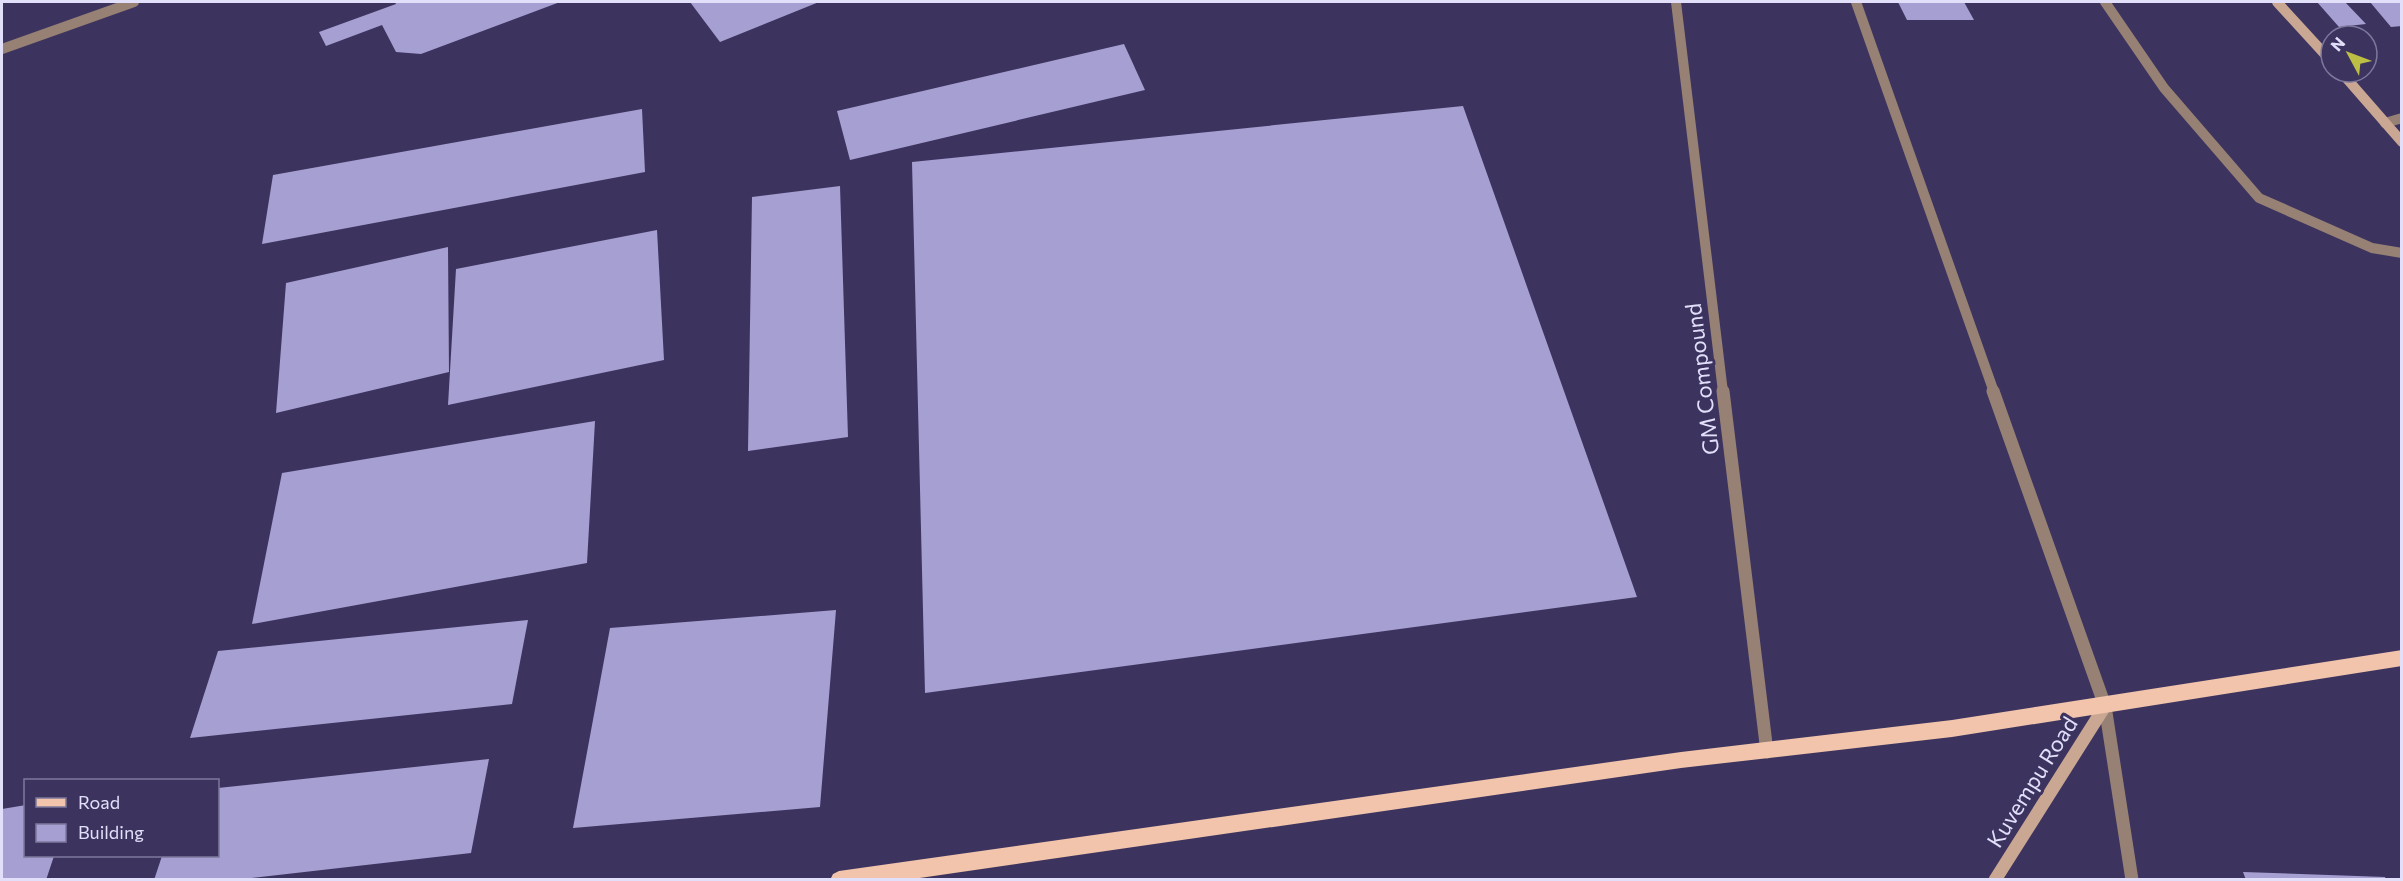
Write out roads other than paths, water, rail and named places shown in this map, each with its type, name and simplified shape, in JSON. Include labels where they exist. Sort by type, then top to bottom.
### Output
[{"type":"main road","points":[[839,879],[1681,760],[1767,752],[2105,706],[2402,658]]},
{"type":"street","points":[[2,49],[134,2]]},
{"type":"street","name":"GM Compound","points":[[1676,2],[1767,752]]},
{"type":"street","points":[[1856,2],[2105,706],[2132,879]]},
{"type":"street","points":[[2105,2],[2164,88],[2259,198],[2372,248],[2402,253]]},
{"type":"street","points":[[2277,2],[2319,48]]},
{"type":"street","points":[[2351,84],[2402,142]]},
{"type":"street","points":[[2385,123],[2402,118]]},
{"type":"street","name":"Kuvempu Road","points":[[1995,879],[2105,706]]}]
